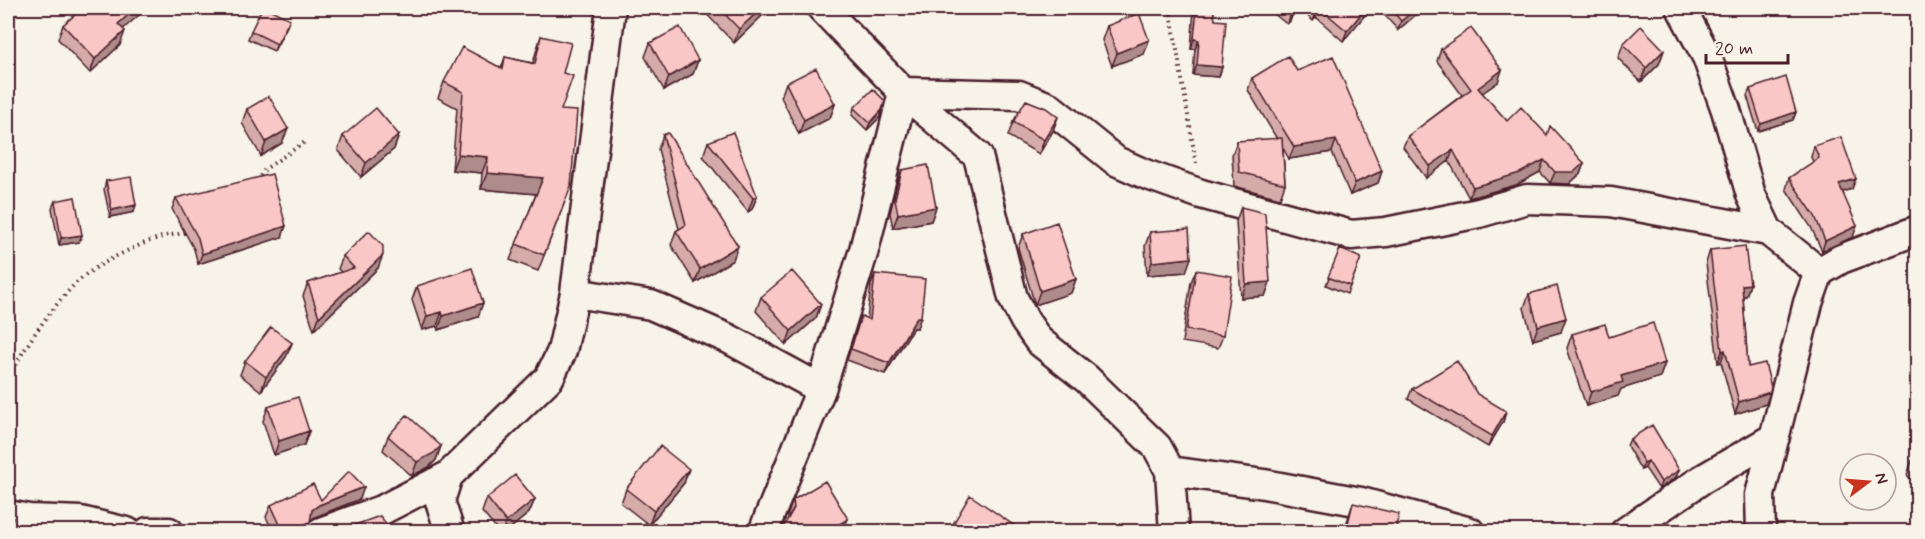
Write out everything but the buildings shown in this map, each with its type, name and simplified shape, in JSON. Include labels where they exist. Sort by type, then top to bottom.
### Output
[{"type":"street","points":[[321,531],[384,509],[448,476],[549,378],[562,351],[575,293],[611,8]]},
{"type":"street","points":[[822,8],[903,92],[978,156],[1013,298],[1025,321],[1039,341],[1087,379],[1156,447],[1170,471],[1174,531]]},
{"type":"street","points":[[1681,8],[1707,57],[1726,110],[1751,195],[1768,231],[1820,272]]},
{"type":"street","points":[[903,92],[1019,95],[1049,107],[1116,161],[1201,194],[1351,236],[1479,213],[1527,199],[1611,202],[1768,231]]},
{"type":"street","points":[[763,531],[821,389],[864,250],[903,92]]},
{"type":"street","points":[[1761,531],[1760,495],[1808,303],[1820,272],[1841,260],[1917,230]]},
{"type":"street","points":[[575,293],[651,305],[729,339],[821,389]]},
{"type":"street","points":[[1625,531],[1701,480],[1775,437]]},
{"type":"street","points":[[1170,471],[1264,484],[1361,502],[1470,531]]},
{"type":"street","points":[[448,476],[440,501],[450,531]]},
{"type":"street","points":[[8,515],[29,519],[81,521],[127,531]]},
{"type":"street","points":[[148,531],[169,531]]},
{"type":"path","points":[[1170,8],[1184,80],[1201,194]]},
{"type":"path","points":[[256,190],[258,180],[265,169],[304,142]]},
{"type":"path","points":[[8,381],[16,362],[74,285],[90,271],[162,237],[184,234],[199,227]]}]
